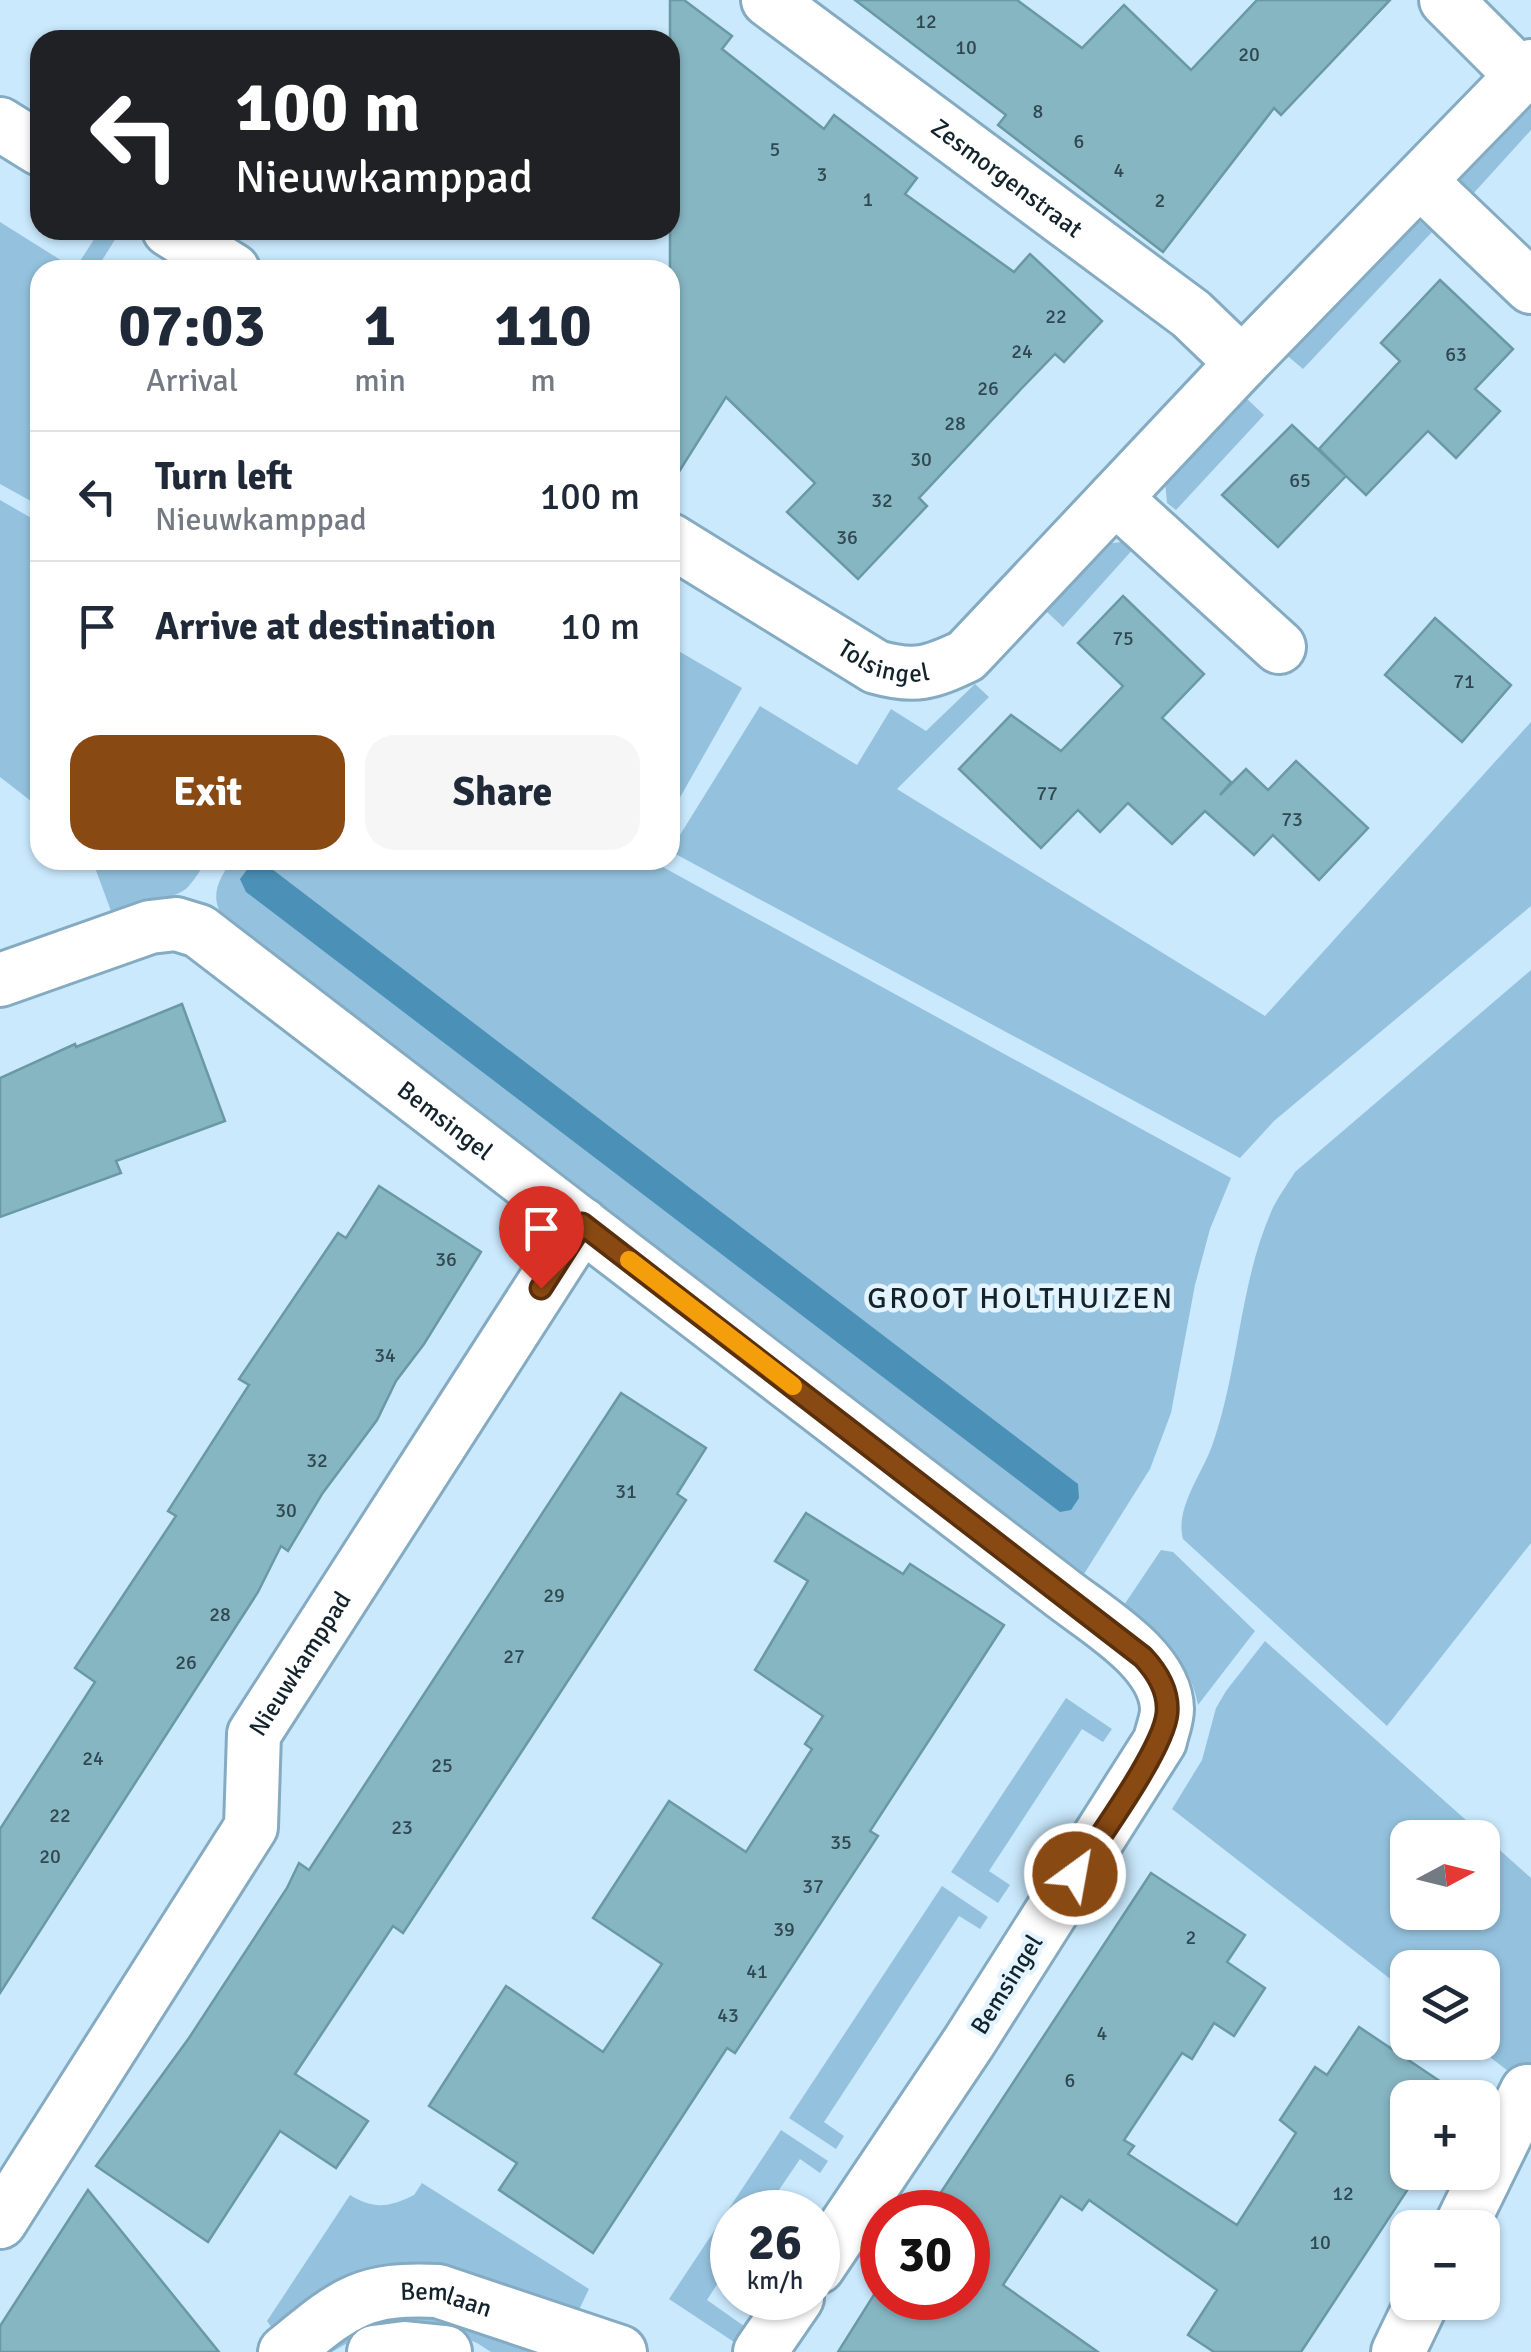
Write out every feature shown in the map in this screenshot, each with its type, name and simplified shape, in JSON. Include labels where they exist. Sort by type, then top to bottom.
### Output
[{"type":"street","name":"Zesmorgenstraat","points":[[768,0],[1191,314],[1242,363]]},
{"type":"street","points":[[1446,0],[1526,71]]},
{"type":"street","name":"Tolsingel","points":[[680,546],[876,667],[904,675],[934,671],[966,656],[1242,363],[1526,71]]},
{"type":"street","points":[[0,124],[30,143]]},
{"type":"street","points":[[1420,181],[1531,287]]},
{"type":"street","points":[[185,240],[217,260]]},
{"type":"street","points":[[1115,498],[1279,647]]},
{"type":"street","name":"Bemsingel","points":[[0,980],[150,927],[176,924],[199,931],[1143,1657],[1157,1672],[1167,1712],[1160,1741],[840,2234]]},
{"type":"street","name":"Nieuwkamppad","points":[[0,2222],[251,1828],[254,1734],[582,1224]]},
{"type":"street","points":[[1469,2210],[1527,2091]]},
{"type":"street","name":"Bemlaan","points":[[285,2352],[358,2298],[407,2289],[438,2291],[620,2352]]},
{"type":"street","points":[[760,2352],[782,2320]]},
{"type":"street","points":[[1398,2352],[1413,2320]]},
{"type":"street","name":"Bemlaan","points":[[374,2352],[405,2348],[445,2352]]},
{"type":"shaded area","points":[[1531,94],[1531,130],[1472,195],[1461,185],[1461,166]]},
{"type":"shaded area","points":[[0,222],[61,260],[30,260],[30,500],[0,484]]},
{"type":"shaded area","points":[[1409,222],[1421,222],[1432,232],[1303,369],[1284,353]]},
{"type":"shaded area","points":[[94,240],[115,240],[102,260],[81,260]]},
{"type":"shaded area","points":[[1244,396],[1264,415],[1176,510],[1167,503],[1165,481]]},
{"type":"shaded area","points":[[0,500],[30,517],[30,800],[0,777]]},
{"type":"shaded area","points":[[1128,541],[1135,547],[1063,627],[1046,611],[1106,544]]},
{"type":"shaded area","points":[[680,652],[742,688],[680,797]]},
{"type":"shaded area","points":[[975,684],[989,697],[897,789],[1265,1016],[1531,722],[1531,906],[1274,1121],[1240,1158],[680,856],[680,835],[760,706],[857,765],[891,709],[926,731]]},
{"type":"shaded area","points":[[96,870],[200,870],[182,891],[111,911]]},
{"type":"shaded area","points":[[226,870],[668,870],[1231,1178],[1210,1229],[1195,1285],[1171,1413],[1150,1469],[1084,1574],[223,917],[216,895]]},
{"type":"shaded area","points":[[247,870],[273,870],[1078,1484],[1079,1498],[1071,1510],[1060,1512],[246,892],[240,879]]},
{"type":"shaded area","points":[[1531,970],[1531,1543],[1387,1726],[1183,1539],[1183,1516],[1221,1417],[1252,1269],[1260,1240],[1282,1192],[1295,1172]]},
{"type":"shaded area","points":[[1161,1550],[1173,1552],[1255,1631],[1198,1705],[1180,1661],[1122,1608]]},
{"type":"shaded area","points":[[1265,1641],[1466,1820],[1390,1820],[1390,1930],[1500,1930],[1500,1850],[1531,1878],[1531,2089],[1494,2060],[1500,2060],[1500,1950],[1390,1950],[1390,1979],[1172,1809],[1202,1760],[1216,1708]]},
{"type":"shaded area","points":[[1066,1698],[1112,1729],[1103,1742],[1082,1729],[989,1871],[1010,1885],[998,1903],[951,1872]]},
{"type":"shaded area","points":[[942,1886],[988,1917],[980,1929],[959,1916],[824,2122],[844,2136],[836,2149],[789,2118]]},
{"type":"shaded area","points":[[781,2130],[828,2161],[820,2173],[800,2159],[779,2190],[741,2190]]},
{"type":"shaded area","points":[[422,2183],[589,2289],[575,2318],[438,2270],[276,2334],[267,2321],[350,2195],[374,2205],[390,2204],[414,2195]]},
{"type":"shaded area","points":[[710,2237],[707,2300],[710,2320],[735,2320],[744,2326],[734,2342],[669,2299]]},
{"type":"shaded area","points":[[434,2310],[560,2352],[491,2352],[447,2331],[356,2338],[332,2352],[311,2352],[346,2324]]},
{"type":"building","points":[[670,0],[684,0],[732,36],[722,49],[824,129],[834,115],[917,178],[905,194],[1014,272],[1030,254],[1102,321],[1064,362],[1055,354],[1021,389],[919,498],[927,506],[858,579],[787,512],[815,483],[726,397],[680,470],[680,260],[670,260],[670,240],[680,240],[680,30],[670,30]]},
{"type":"building","points":[[855,0],[1017,0],[1082,48],[1124,5],[1191,70],[1257,0],[1390,0],[1281,115],[1274,108],[1163,252],[998,125],[1006,115]]},
{"type":"building","points":[[1440,280],[1513,349],[1475,389],[1500,411],[1456,458],[1428,431],[1366,495],[1346,476],[1278,547],[1222,495],[1292,425],[1345,475],[1319,449],[1400,361],[1381,343]]},
{"type":"building","points":[[1123,596],[1204,674],[1162,718],[1231,782],[1220,795],[1246,769],[1268,790],[1296,761],[1368,828],[1319,880],[1273,835],[1254,855],[1205,811],[1172,844],[1128,803],[1100,832],[1078,810],[1041,848],[959,769],[1011,715],[1061,751],[1123,686],[1078,643]]},
{"type":"building","points":[[1435,618],[1511,685],[1462,742],[1385,675]]},
{"type":"building","points":[[182,1004],[225,1121],[116,1161],[121,1173],[0,1217],[0,1078],[75,1044],[76,1047]]},
{"type":"building","points":[[379,1186],[481,1252],[424,1344],[396,1381],[377,1420],[322,1494],[288,1551],[281,1546],[258,1592],[0,1993],[0,1829],[95,1682],[75,1668],[176,1516],[168,1511],[249,1385],[239,1379],[338,1233],[346,1238]]},
{"type":"building","points":[[621,1393],[706,1448],[677,1494],[686,1500],[403,1933],[393,1926],[295,2074],[368,2121],[336,2168],[280,2131],[208,2242],[96,2166],[189,2038],[287,1888],[299,1863],[309,1870]]},
{"type":"building","points":[[806,1513],[903,1574],[910,1564],[1004,1625],[870,1831],[878,1836],[735,2053],[727,2048],[593,2253],[499,2190],[517,2163],[429,2106],[506,1986],[603,2052],[662,1964],[593,1918],[669,1801],[746,1852],[812,1749],[805,1744],[823,1716],[755,1670],[808,1581],[775,1561]]},
{"type":"building","points":[[1151,1873],[1245,1935],[1227,1962],[1265,1988],[1234,2036],[1214,2023],[1192,2059],[1182,2053],[1124,2140],[1134,2146],[1128,2154],[1237,2225],[1296,2133],[1280,2120],[1315,2067],[1327,2075],[1359,2027],[1390,2048],[1390,2060],[1408,2060],[1438,2080],[1390,2080],[1390,2190],[1407,2190],[1394,2210],[1390,2210],[1390,2216],[1301,2352],[1214,2352],[1188,2335],[1217,2290],[1089,2200],[1082,2210],[1061,2196],[1003,2285],[1098,2352],[838,2352],[860,2317],[990,2320],[990,2190],[942,2190]]},
{"type":"building","points":[[88,2190],[219,2352],[0,2352],[0,2326]]},
{"type":"slow traffic","points":[[629,1260],[793,1386]]},
{"type":"district","name":"GROOT HOLTHUIZEN","points":[[1021,1298]]},
{"type":"route","points":[[541,1288],[582,1224],[1027,1566],[1157,1672],[1167,1712],[1160,1741],[1075,1874]]}]
